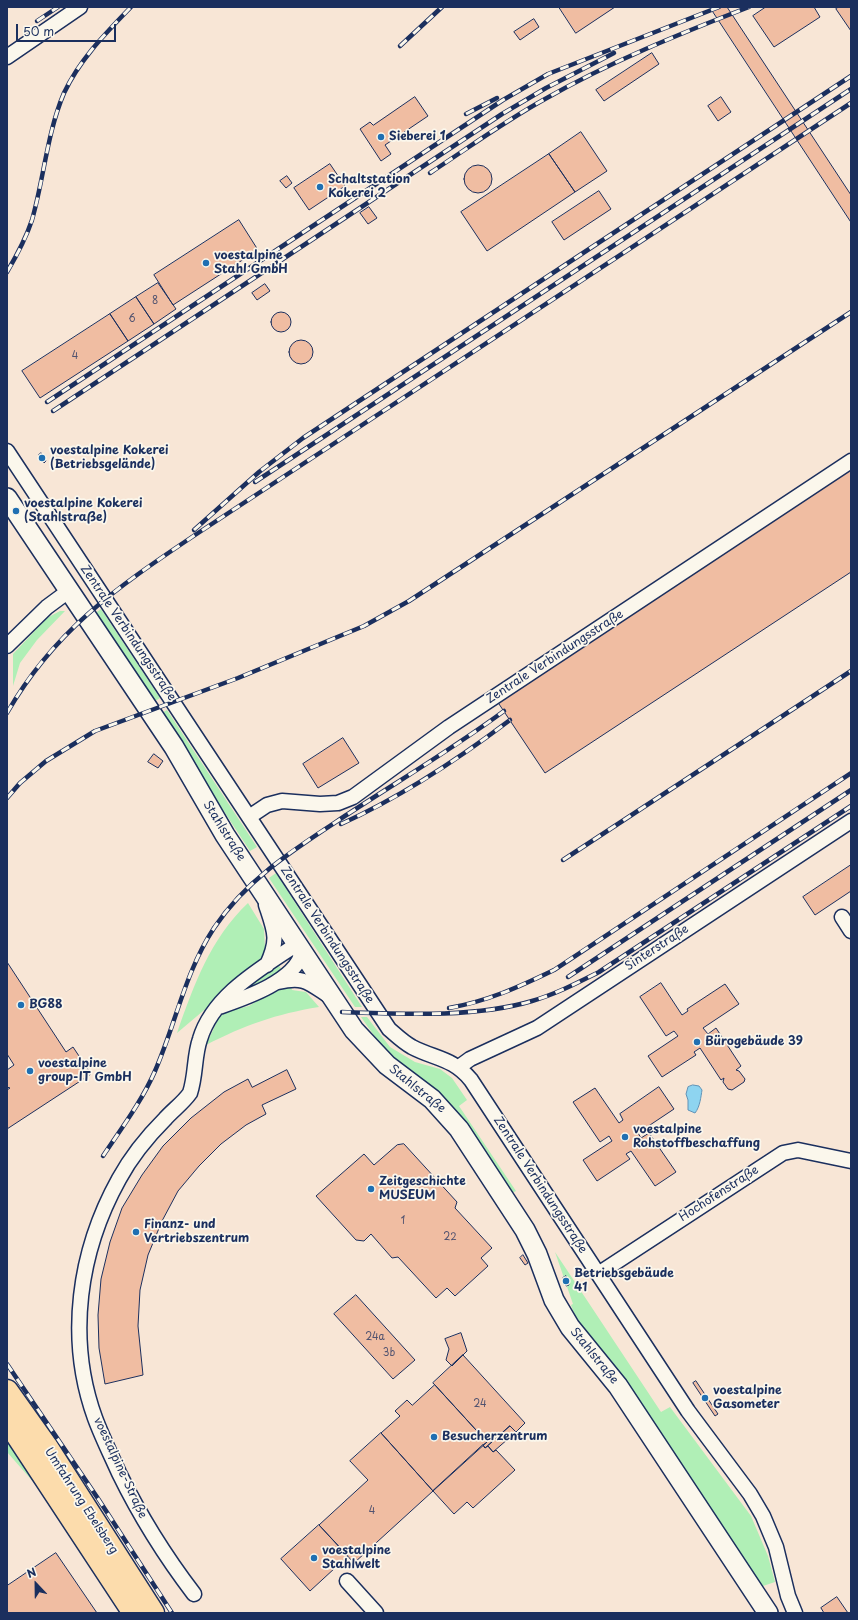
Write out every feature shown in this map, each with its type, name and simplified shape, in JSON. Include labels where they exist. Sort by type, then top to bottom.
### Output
[{"type":"main road","name":"Umfahrung Ebelsberg","points":[[7,1391],[46,1446],[153,1613]]},
{"type":"main road","name":"Umfahrung Ebelsberg","points":[[7,1420],[134,1613]]},
{"type":"street","points":[[7,57],[80,7]]},
{"type":"street","name":"Zentrale Verbindungsstraße","points":[[7,451],[389,1029],[411,1046],[447,1060],[459,1067],[475,1086],[688,1411],[750,1494],[763,1516],[776,1547],[788,1596],[795,1613]]},
{"type":"street","name":"Zentrale Verbindungsstraße","points":[[249,817],[267,805],[282,801],[320,804],[338,803],[353,797],[449,726],[851,461]]},
{"type":"street","name":"Stahlstraße","points":[[7,498],[174,747],[207,805],[333,999],[366,1044],[387,1065],[432,1099],[459,1129],[525,1230],[537,1254],[546,1282],[554,1300],[570,1327],[618,1386],[768,1613]]},
{"type":"street","points":[[7,646],[47,607],[70,590]]},
{"type":"street","name":"Sinterstraße","points":[[459,1067],[470,1059],[537,1028],[851,821]]},
{"type":"street","points":[[261,890],[275,938],[274,950],[267,965]]},
{"type":"street","points":[[842,917],[851,930]]},
{"type":"street","points":[[217,1008],[243,999],[291,972],[298,965],[299,948]]},
{"type":"street","name":"voestalpine-Straße","points":[[194,1594],[175,1570],[140,1513],[94,1417],[82,1364],[79,1315],[83,1280],[90,1245],[103,1210],[120,1177],[140,1147],[190,1093],[193,1083],[199,1040],[206,1022],[236,988],[267,965],[299,948]]},
{"type":"street","points":[[274,982],[294,978],[308,982],[333,999]]},
{"type":"street","name":"Hochofenstraße","points":[[598,1274],[783,1153],[798,1150],[851,1161]]},
{"type":"street","points":[[347,1581],[376,1613]]},
{"type":"green space","points":[[101,609],[160,698],[152,703],[94,614]]},
{"type":"green space","points":[[60,611],[65,611],[37,640],[20,663],[13,686],[13,654],[47,618]]},
{"type":"green space","points":[[167,710],[257,847],[250,851],[160,714]]},
{"type":"green space","points":[[276,873],[362,1007],[355,1007],[269,878]]},
{"type":"green space","points":[[248,903],[264,929],[265,947],[267,949],[261,962],[177,1033],[197,980],[213,947],[223,932]]},
{"type":"green space","points":[[278,964],[282,970],[241,992]]},
{"type":"green space","points":[[290,984],[292,990],[306,992],[319,1007],[289,1013],[261,1021],[206,1045],[219,1017],[228,1011],[249,1006],[263,997]]},
{"type":"green space","points":[[361,1017],[367,1017],[390,1047],[415,1062],[440,1069],[452,1078],[467,1100],[459,1106],[516,1191],[512,1193],[458,1113],[446,1100],[402,1066],[382,1047]]},
{"type":"green space","points":[[555,1252],[661,1412],[670,1407],[751,1516],[768,1556],[775,1582],[760,1587],[579,1327],[571,1305],[573,1304]]},
{"type":"green space","points":[[7,1437],[50,1501],[7,1452]]},
{"type":"water","points":[[693,1085],[699,1086],[702,1090],[699,1105],[695,1113],[688,1110],[688,1100],[686,1094],[688,1087]]},
{"type":"building","points":[[559,7],[615,7],[576,33]]},
{"type":"building","points":[[710,7],[727,7],[851,195],[851,222]]},
{"type":"building","points":[[766,7],[814,7],[820,17],[774,47],[753,16]]},
{"type":"building","points":[[839,7],[851,7],[851,31],[836,9]]},
{"type":"building","points":[[534,19],[539,27],[520,40],[514,32]]},
{"type":"building","points":[[652,53],[659,64],[604,101],[596,90]]},
{"type":"building","name":"Sieberei 1","points":[[415,97],[428,116],[385,145],[391,154],[381,161],[360,129],[370,122],[373,125]]},
{"type":"building","points":[[721,97],[731,112],[718,121],[708,106]]},
{"type":"building","points":[[581,132],[607,171],[575,192],[549,154]]},
{"type":"building","points":[[549,154],[575,192],[487,251],[461,212]]},
{"type":"building","name":"Schaltstation Kokerei 2","points":[[330,164],[345,186],[309,210],[294,188]]},
{"type":"building","points":[[478,165],[488,169],[492,179],[488,189],[478,193],[468,189],[464,179],[468,169]]},
{"type":"building","points":[[287,176],[292,183],[286,188],[280,181]]},
{"type":"building","points":[[599,191],[611,209],[564,240],[552,222]]},
{"type":"building","points":[[369,207],[377,218],[368,224],[360,213]]},
{"type":"building","name":"voestalpine Stahl GmbH","points":[[239,220],[258,250],[173,305],[154,275]]},
{"type":"building","points":[[158,283],[176,309],[154,324],[136,297]]},
{"type":"building","points":[[265,284],[270,291],[257,300],[252,293]]},
{"type":"building","points":[[136,297],[154,324],[128,341],[110,314]]},
{"type":"building","points":[[281,312],[288,315],[291,322],[288,329],[281,332],[274,329],[271,322],[274,315]]},
{"type":"building","points":[[110,314],[128,341],[40,398],[22,371]]},
{"type":"building","points":[[301,340],[310,343],[313,352],[310,361],[301,364],[292,361],[289,352],[292,343]]},
{"type":"building","name":"voestalpine Kokerei (Betriebsgelände)","points":[[41,453],[46,461],[44,463],[39,455]]},
{"type":"building","points":[[851,469],[851,572],[545,773],[497,701]]},
{"type":"building","points":[[343,738],[359,763],[318,788],[303,764]]},
{"type":"building","points":[[154,754],[163,761],[158,768],[148,762]]},
{"type":"building","points":[[851,865],[851,891],[815,915],[803,897]]},
{"type":"building","name":"BG88","points":[[7,962],[66,1052],[73,1047],[91,1074],[7,1129],[7,1090],[10,1088],[7,1087],[7,1070],[14,1065],[7,1054]]},
{"type":"building","name":"Bürogebäude 39","points":[[661,983],[682,1015],[688,1011],[687,1009],[725,984],[739,1004],[703,1028],[708,1034],[716,1028],[741,1066],[736,1070],[739,1071],[745,1079],[744,1082],[732,1090],[728,1089],[723,1082],[724,1078],[721,1080],[700,1048],[694,1052],[696,1055],[662,1077],[648,1056],[678,1036],[674,1031],[666,1036],[640,997]]},
{"type":"building","name":"Finanz- und Vertriebszentrum","points":[[287,1070],[296,1089],[262,1105],[266,1114],[246,1125],[221,1144],[199,1166],[178,1191],[162,1221],[148,1255],[140,1290],[138,1326],[143,1375],[105,1384],[99,1348],[98,1315],[101,1279],[110,1242],[122,1208],[142,1175],[163,1146],[191,1118],[224,1092],[248,1079],[252,1087]]},
{"type":"building","name":"voestalpine Rohstoffbeschaffung","points":[[659,1087],[674,1109],[638,1133],[641,1138],[649,1133],[676,1172],[655,1186],[631,1151],[626,1154],[630,1159],[597,1181],[583,1160],[612,1141],[609,1136],[600,1142],[573,1102],[595,1088],[619,1123],[623,1120],[620,1114]]},
{"type":"building","points":[[404,1144],[457,1202],[455,1208],[492,1248],[481,1258],[488,1266],[455,1296],[447,1288],[436,1298],[398,1257],[392,1258],[371,1234],[364,1241],[356,1240],[316,1196],[364,1154],[374,1165],[397,1145]]},
{"type":"building","points":[[523,1255],[528,1263],[525,1265],[520,1258]]},
{"type":"building","name":"Betriebsgebäude 41","points":[[566,1276],[569,1285],[566,1286],[563,1278]]},
{"type":"building","points":[[356,1295],[415,1360],[393,1379],[334,1314]]},
{"type":"building","points":[[461,1333],[467,1351],[452,1366],[446,1360],[449,1349],[445,1339]]},
{"type":"building","points":[[463,1355],[525,1423],[516,1432],[510,1426],[485,1448],[483,1445],[487,1442],[433,1383]]},
{"type":"building","name":"voestalpine Gasometer","points":[[696,1381],[718,1414],[715,1416],[693,1383]]},
{"type":"building","name":"Besucherzentrum","points":[[435,1385],[487,1442],[433,1491],[381,1433],[400,1416],[395,1411],[407,1400],[412,1405]]},
{"type":"building","points":[[510,1426],[516,1432],[493,1452],[488,1446]]},
{"type":"building","points":[[381,1433],[433,1491],[354,1563],[319,1525],[368,1480],[350,1461]]},
{"type":"building","points":[[483,1445],[485,1448],[488,1446],[493,1452],[496,1450],[515,1470],[473,1508],[467,1502],[454,1514],[433,1491]]},
{"type":"building","name":"voestalpine Stahlwelt","points":[[319,1525],[348,1556],[310,1591],[281,1559]]},
{"type":"building","points":[[56,1553],[97,1613],[7,1613],[7,1586]]},
{"type":"building","points":[[837,1597],[848,1613],[824,1613],[821,1608]]},
{"type":"railway","points":[[37,21],[58,7]]},
{"type":"railway","points":[[7,272],[21,246],[32,220],[58,108],[64,93],[85,58],[131,7]]},
{"type":"railway","points":[[400,46],[442,7]]},
{"type":"railway","points":[[47,402],[503,100],[548,74],[719,7]]},
{"type":"railway","points":[[430,173],[516,116],[594,73],[645,49],[749,7]]},
{"type":"railway","points":[[53,411],[502,114],[546,88],[614,53]]},
{"type":"railway","points":[[194,530],[259,472],[303,438],[851,76]]},
{"type":"railway","points":[[255,482],[851,89]]},
{"type":"railway","points":[[466,114],[497,98]]},
{"type":"railway","points":[[7,713],[25,684],[45,658],[66,635],[112,593],[138,574],[851,103]]},
{"type":"railway","points":[[7,798],[20,783],[46,761],[95,731],[238,678],[364,626],[409,601],[851,312]]},
{"type":"railway","points":[[563,860],[851,671]]},
{"type":"railway","points":[[103,1156],[131,1115],[150,1082],[188,980],[204,945],[227,910],[242,893],[258,878],[293,851],[446,751],[504,711]]},
{"type":"railway","points":[[341,824],[407,790],[470,749],[510,720]]},
{"type":"railway","points":[[449,1008],[477,1002],[503,993],[554,970],[851,773]]},
{"type":"railway","points":[[568,977],[851,790]]},
{"type":"railway","points":[[342,1012],[438,1014],[487,1010],[532,1001],[558,992],[599,972],[851,806]]},
{"type":"railway","points":[[7,1364],[99,1500],[172,1613]]},
{"type":"place","name":"Sieberei 1","points":[[381,137]]},
{"type":"place","name":"Schaltstation Kokerei 2","points":[[320,187]]},
{"type":"place","name":"voestalpine Stahl GmbH","points":[[206,263]]},
{"type":"place","name":"voestalpine Kokerei (Betriebsgelände)","points":[[42,458]]},
{"type":"place","name":"voestalpine Kokerei (Stahlstraße)","points":[[16,511]]},
{"type":"place","name":"BG88","points":[[21,1005]]},
{"type":"place","name":"Bürogebäude 39","points":[[697,1042]]},
{"type":"place","name":"voestalpine group-IT GmbH","points":[[30,1071]]},
{"type":"place","name":"voestalpine Rohstoffbeschaffung","points":[[625,1137]]},
{"type":"place","name":"Zeitgeschichte MUSEUM","points":[[371,1189]]},
{"type":"place","name":"Finanz- und Vertriebszentrum","points":[[136,1232]]},
{"type":"place","name":"Betriebsgebäude 41","points":[[566,1281]]},
{"type":"place","name":"voestalpine Gasometer","points":[[705,1398]]},
{"type":"place","name":"Besucherzentrum","points":[[434,1437]]},
{"type":"place","name":"voestalpine Stahlwelt","points":[[314,1558]]}]
